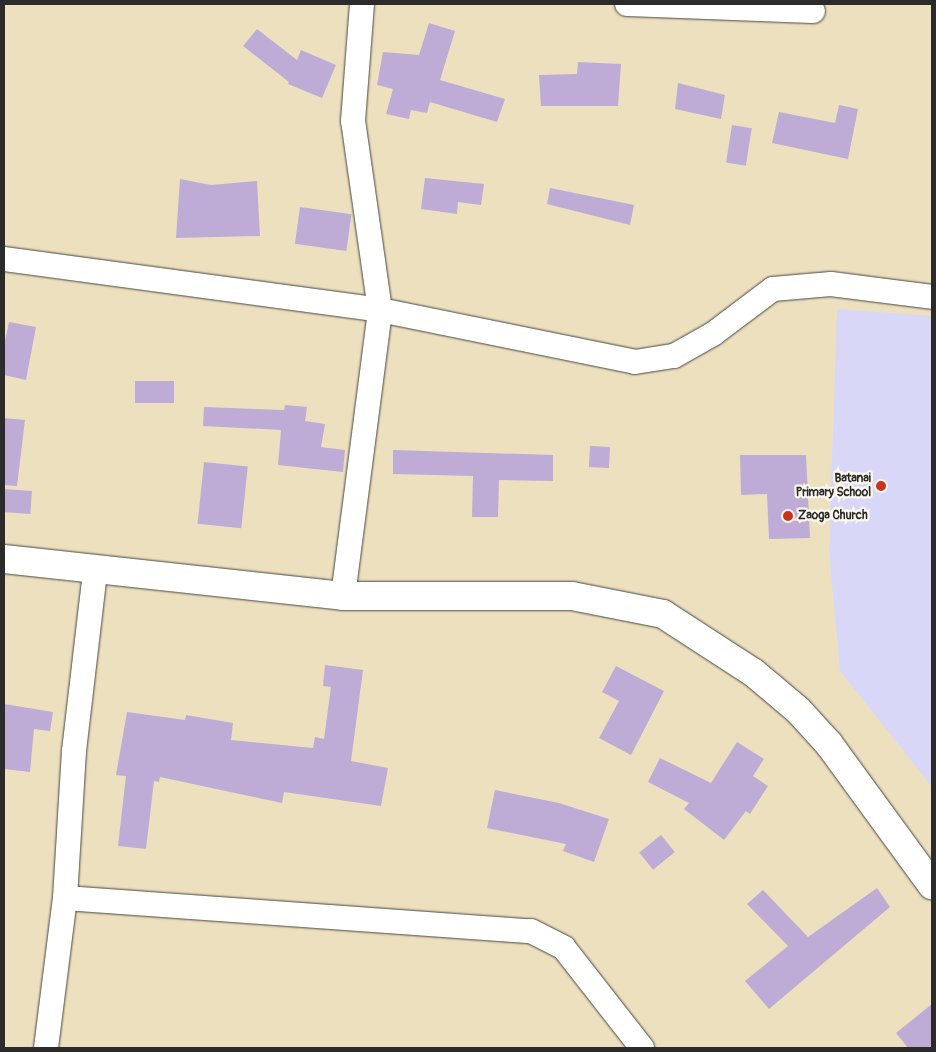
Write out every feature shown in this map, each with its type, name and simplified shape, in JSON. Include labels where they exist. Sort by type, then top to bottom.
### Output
[{"type":"street","points":[[343,596],[380,310],[353,121],[362,4]]},
{"type":"street","points":[[627,4],[813,11]]},
{"type":"street","points":[[4,259],[380,310],[635,362],[674,356],[713,334],[773,288],[831,284],[932,297]]},
{"type":"street","points":[[4,559],[95,571],[343,596],[572,596],[663,614],[754,673],[798,710],[828,744],[932,885]]},
{"type":"street","points":[[46,1048],[66,898],[74,751],[95,571]]},
{"type":"street","points":[[66,898],[532,931],[564,948],[642,1048]]},
{"type":"shaded area","name":"Batanai Primary School","points":[[837,309],[932,316],[932,787],[840,671],[829,552]]},
{"type":"building","points":[[429,23],[455,31],[440,80],[505,99],[497,122],[430,102],[427,113],[411,110],[409,119],[386,114],[393,89],[377,85],[383,52],[419,55]]},
{"type":"building","points":[[257,29],[297,60],[301,50],[336,65],[322,98],[288,84],[289,82],[243,46]]},
{"type":"building","points":[[578,62],[621,64],[618,106],[541,106],[539,75],[577,74]]},
{"type":"building","points":[[678,83],[725,95],[721,119],[675,109]]},
{"type":"building","points":[[839,105],[858,109],[848,159],[772,143],[779,112],[835,123]]},
{"type":"building","points":[[732,125],[752,128],[746,166],[726,163]]},
{"type":"building","points":[[425,178],[484,184],[481,205],[458,202],[457,214],[421,209]]},
{"type":"building","points":[[180,179],[211,185],[257,181],[260,236],[176,238]]},
{"type":"building","points":[[550,188],[634,205],[630,225],[547,204]]},
{"type":"building","points":[[300,207],[351,214],[346,251],[295,244]]},
{"type":"building","points":[[9,322],[36,327],[26,380],[4,375],[4,346]]},
{"type":"building","points":[[135,381],[174,381],[174,403],[135,403]]},
{"type":"building","points":[[285,405],[307,407],[305,421],[325,424],[321,447],[345,450],[343,472],[278,465],[281,430],[203,426],[204,407],[284,410]]},
{"type":"building","points":[[4,418],[25,420],[17,486],[4,485]]},
{"type":"building","points":[[590,446],[610,447],[609,468],[589,467]]},
{"type":"building","points":[[393,450],[553,455],[553,481],[499,480],[498,517],[472,517],[473,476],[393,474]]},
{"type":"building","name":"Zaoga Church","points":[[740,455],[806,455],[810,538],[769,539],[767,494],[741,495]]},
{"type":"building","points":[[204,462],[248,467],[241,528],[198,524]]},
{"type":"building","points":[[4,489],[32,491],[30,514],[4,512]]},
{"type":"building","points":[[325,665],[363,670],[351,761],[388,768],[381,806],[284,792],[282,803],[160,777],[159,782],[154,781],[146,849],[118,846],[126,776],[116,775],[127,712],[185,720],[186,715],[233,723],[231,740],[313,748],[315,737],[324,739],[331,687],[323,686]]},
{"type":"building","points":[[616,666],[664,691],[631,755],[599,738],[619,701],[602,692]]},
{"type":"building","points":[[4,704],[53,712],[50,731],[34,729],[30,772],[4,769]]},
{"type":"building","points":[[737,742],[764,759],[753,776],[768,786],[750,814],[746,811],[724,840],[684,809],[689,803],[648,782],[660,758],[711,783]]},
{"type":"building","points":[[495,790],[559,803],[609,819],[594,862],[563,851],[566,844],[487,828]]},
{"type":"building","points":[[661,835],[675,852],[653,870],[639,853]]},
{"type":"building","points":[[877,888],[890,907],[769,1009],[745,981],[788,946],[747,904],[763,890],[808,937]]},
{"type":"building","points":[[932,1004],[932,1048],[908,1048],[896,1033]]},
{"type":"place","name":"Batanai Primary School","points":[[881,486]]},
{"type":"place","name":"Zaoga Church","points":[[788,516]]}]
